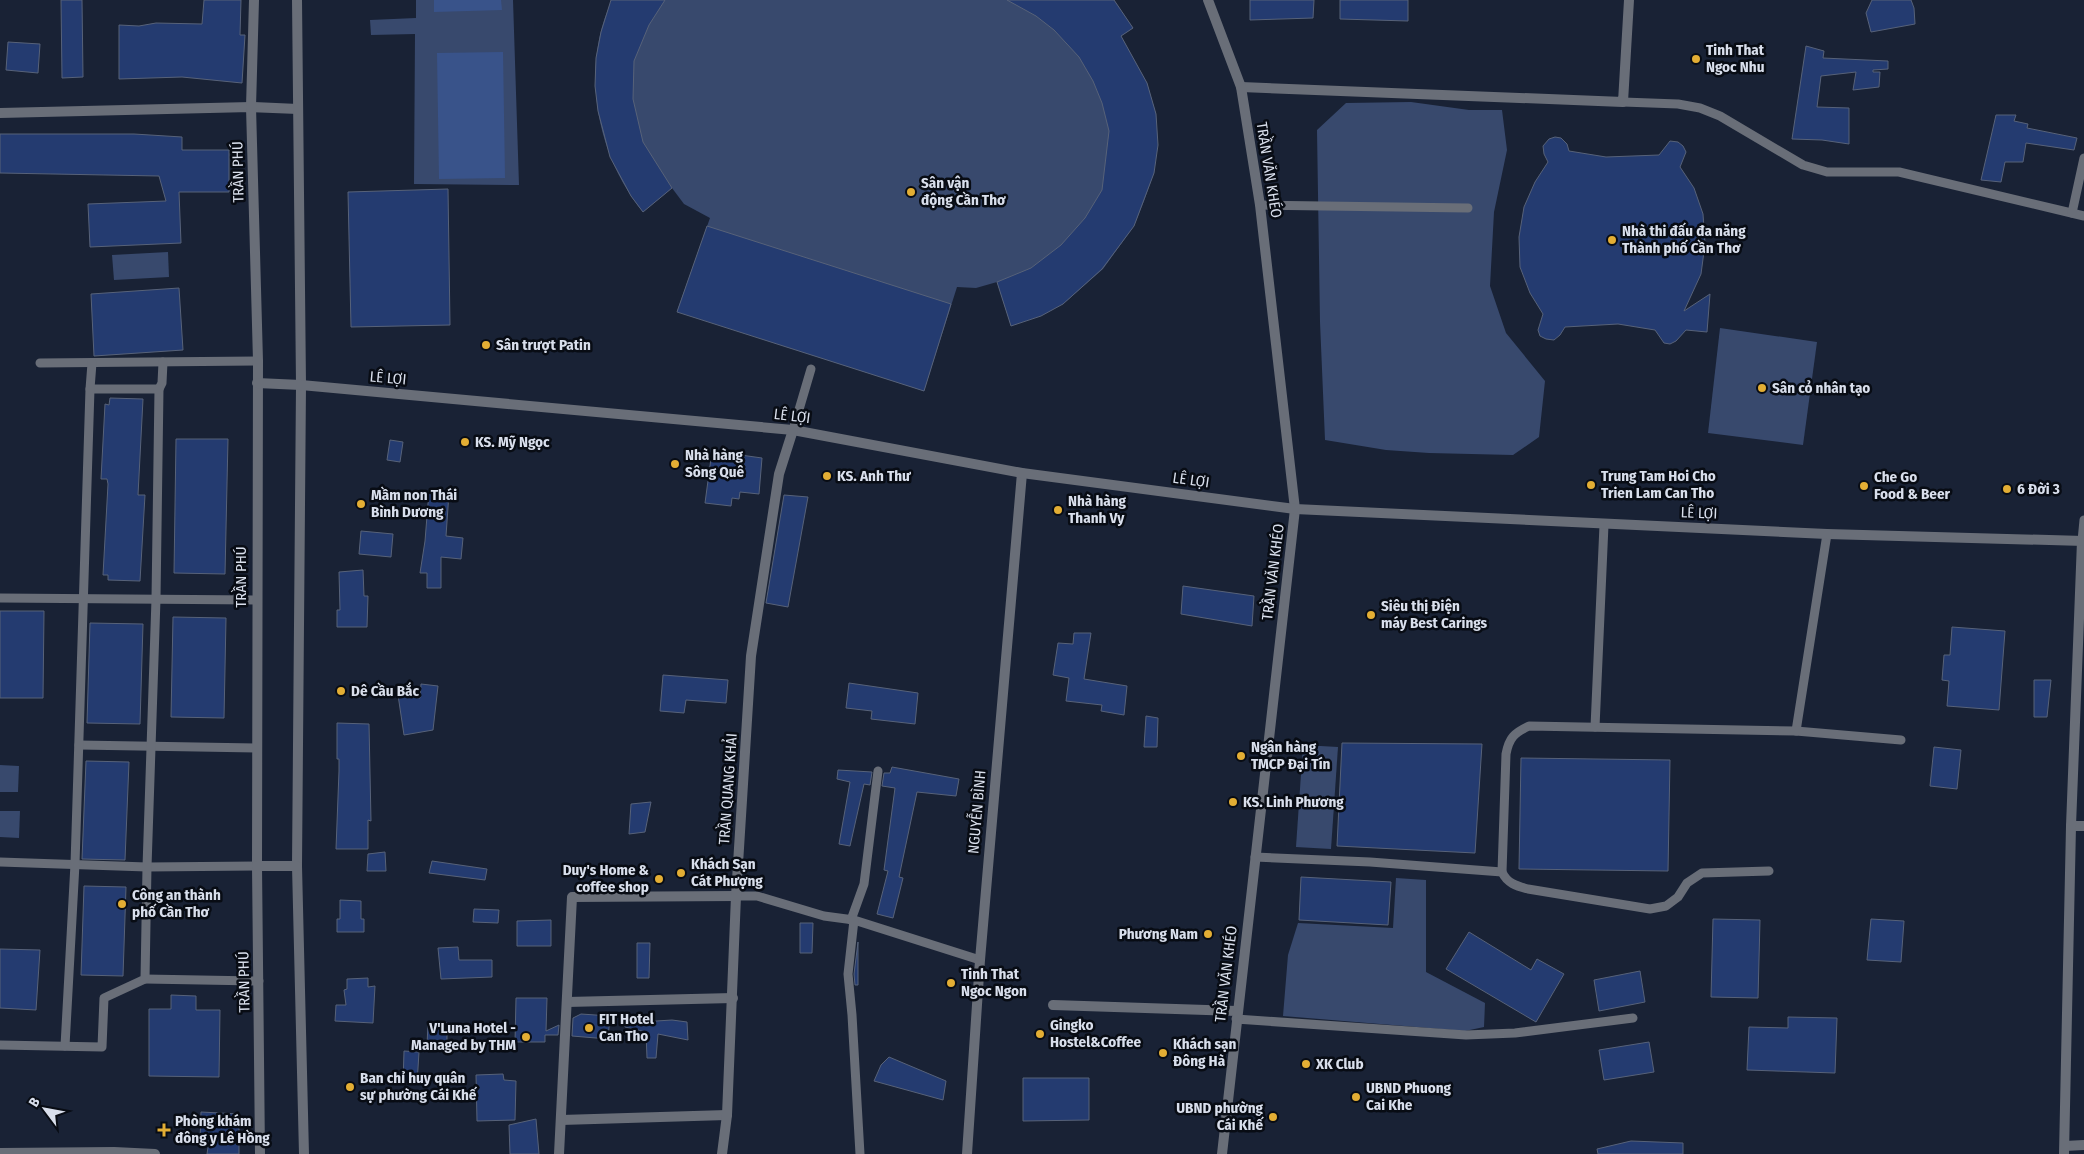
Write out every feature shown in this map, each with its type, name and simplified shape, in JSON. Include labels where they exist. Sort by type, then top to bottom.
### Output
[{"type":"street","name":"TRẦN PHÚ","points":[[254,0],[251,107],[258,361],[256,600],[260,1154]]},
{"type":"street","points":[[297,0],[301,385],[297,866],[304,1154]]},
{"type":"street","name":"TRẦN VĂN KHÉO","points":[[1208,0],[1241,87],[1260,205],[1295,509],[1236,1015],[1222,1154]]},
{"type":"street","points":[[1241,87],[1624,102],[1629,0]]},
{"type":"street","points":[[0,113],[251,107],[298,109]]},
{"type":"street","name":"LÊ LỢI","points":[[257,383],[301,385],[793,430],[1022,472],[1295,509],[1827,534],[2083,541]]},
{"type":"street","name":"TRẦN QUANG KHẢI","points":[[722,1154],[727,1115],[736,896],[751,656],[779,474],[793,430]]},
{"type":"street","name":"NGUYỄN BÌNH","points":[[967,1154],[980,960],[1022,472]]},
{"type":"street","points":[[2083,541],[2071,826],[2064,1150],[2084,1145]]},
{"type":"street","points":[[2071,826],[2084,826]]},
{"type":"street","points":[[257,866],[297,866]]},
{"type":"street","points":[[559,1154],[572,897],[736,896]]},
{"type":"street","points":[[567,1002],[733,998]]},
{"type":"street","points":[[1053,1005],[1236,1015]]},
{"type":"street","points":[[561,1120],[727,1115]]},
{"type":"street","points":[[0,1152],[155,1154]]},
{"type":"lane","points":[[1624,102],[1678,104],[1700,108],[1720,116],[1803,165],[1827,172],[1898,172],[2084,216]]},
{"type":"lane","points":[[2072,213],[2084,158]]},
{"type":"lane","points":[[1260,205],[1468,208]]},
{"type":"lane","points":[[40,363],[258,361]]},
{"type":"lane","points":[[145,979],[156,599],[159,389],[162,383],[164,362]]},
{"type":"lane","points":[[65,1046],[75,864],[92,363]]},
{"type":"lane","points":[[793,430],[811,369]]},
{"type":"lane","points":[[90,389],[159,389]]},
{"type":"lane","points":[[2083,541],[2084,520]]},
{"type":"lane","points":[[1595,727],[1604,524]]},
{"type":"lane","points":[[1796,731],[1827,534]]},
{"type":"lane","points":[[0,598],[256,600]]},
{"type":"lane","points":[[1768,871],[1702,873],[1688,883],[1678,897],[1666,906],[1650,910],[1528,889],[1515,885],[1506,880],[1502,872],[1506,754],[1509,741],[1516,732],[1529,726],[1796,731],[1901,740]]},
{"type":"lane","points":[[79,745],[151,748],[257,748]]},
{"type":"lane","points":[[860,1154],[848,974],[852,920],[864,884],[878,771]]},
{"type":"lane","points":[[1255,857],[1370,862],[1502,872]]},
{"type":"lane","points":[[0,862],[147,867],[257,866]]},
{"type":"lane","points":[[736,896],[756,896],[824,916],[852,920],[980,960]]},
{"type":"lane","points":[[0,1045],[102,1047],[104,998],[145,979],[259,981]]},
{"type":"lane","points":[[1236,1015],[1466,1035],[1515,1033],[1633,1018]]},
{"type":"shaded area","points":[[416,0],[513,0],[519,185],[414,184],[415,34],[371,35],[370,20],[416,18]]},
{"type":"shaded area","points":[[434,0],[501,0],[502,10],[434,12]]},
{"type":"shaded area","name":"Sân vận động Cần Thơ","points":[[612,0],[1114,0],[1133,28],[1121,36],[1147,83],[1156,114],[1154,173],[1134,226],[1103,269],[1063,304],[1011,326],[997,282],[976,288],[957,287],[924,391],[677,311],[710,218],[684,204],[672,188],[643,212],[627,189],[614,164],[604,138],[595,82],[602,26]]},
{"type":"shaded area","points":[[503,52],[505,178],[439,179],[437,53]]},
{"type":"shaded area","points":[[1411,102],[1469,110],[1502,110],[1507,150],[1494,212],[1490,286],[1506,333],[1545,381],[1539,437],[1513,455],[1386,450],[1325,440],[1320,322],[1317,130],[1346,103]]},
{"type":"shaded area","points":[[168,252],[169,277],[114,280],[112,255]]},
{"type":"shaded area","name":"Sân cỏ nhân tạo","points":[[1720,328],[1817,342],[1803,445],[1708,433]]},
{"type":"shaded area","points":[[1303,745],[1338,747],[1331,849],[1296,847]]},
{"type":"shaded area","points":[[0,765],[19,766],[18,792],[0,792]]},
{"type":"shaded area","points":[[0,811],[20,811],[19,838],[0,837]]},
{"type":"shaded area","points":[[1396,878],[1426,880],[1426,972],[1485,1003],[1484,1027],[1465,1031],[1283,1016],[1288,955],[1298,923],[1393,928]]},
{"type":"building","points":[[61,0],[82,0],[83,77],[62,78]]},
{"type":"building","points":[[204,0],[241,0],[240,35],[245,35],[242,83],[182,77],[119,79],[119,25],[139,26],[156,23],[202,24]]},
{"type":"building","points":[[611,0],[665,0],[649,25],[634,61],[633,99],[643,142],[672,188],[643,212],[631,196],[610,157],[598,111],[595,86],[596,58],[601,32]]},
{"type":"building","points":[[1007,0],[1114,0],[1133,28],[1121,36],[1147,83],[1156,114],[1158,145],[1154,173],[1134,226],[1102,269],[1063,304],[1041,316],[1011,326],[997,282],[1031,268],[1061,245],[1085,218],[1102,190],[1109,131],[1102,103],[1093,81],[1079,57],[1054,30],[1036,16]]},
{"type":"building","points":[[1250,0],[1314,0],[1313,18],[1250,20]]},
{"type":"building","points":[[1340,0],[1408,0],[1408,21],[1340,19]]},
{"type":"building","points":[[1872,0],[1911,0],[1914,8],[1915,24],[1871,32],[1866,13]]},
{"type":"building","points":[[8,42],[40,44],[38,73],[6,70]]},
{"type":"building","points":[[1806,46],[1824,51],[1823,58],[1888,61],[1888,69],[1873,70],[1873,72],[1880,72],[1879,87],[1853,90],[1856,72],[1821,76],[1817,107],[1849,108],[1849,144],[1822,140],[1792,139]]},
{"type":"building","points":[[1996,115],[2016,115],[2014,121],[2028,124],[2027,128],[2077,138],[2074,150],[2026,143],[2023,162],[2005,162],[2001,182],[1981,180]]},
{"type":"building","points":[[0,134],[134,134],[182,137],[182,150],[229,150],[229,192],[179,192],[181,243],[90,247],[88,204],[166,201],[159,176],[0,173]]},
{"type":"building","name":"Nhà thi đấu đa năng Thành phố Cần Thơ","points":[[1561,138],[1567,144],[1569,151],[1606,157],[1659,155],[1670,141],[1678,142],[1683,146],[1686,152],[1680,167],[1694,188],[1703,214],[1705,244],[1701,274],[1684,311],[1710,294],[1707,332],[1686,330],[1676,341],[1670,344],[1664,343],[1655,330],[1618,324],[1565,327],[1554,340],[1540,336],[1538,330],[1543,314],[1530,293],[1520,267],[1519,237],[1524,207],[1535,182],[1548,162],[1543,146],[1549,139]]},
{"type":"building","points":[[448,189],[450,325],[351,327],[348,192]]},
{"type":"building","points":[[707,226],[951,304],[924,391],[677,312]]},
{"type":"building","points":[[179,288],[183,350],[94,356],[91,294]]},
{"type":"building","points":[[110,398],[143,399],[138,495],[145,495],[140,581],[108,580],[108,575],[103,575],[108,484],[107,479],[101,479],[105,404],[109,405]]},
{"type":"building","points":[[176,439],[228,439],[225,574],[174,573]]},
{"type":"building","points":[[390,440],[403,442],[400,462],[387,460]]},
{"type":"building","points":[[712,451],[762,458],[759,494],[740,492],[739,499],[732,498],[731,506],[705,503]]},
{"type":"building","points":[[429,491],[449,493],[446,536],[463,538],[461,559],[441,557],[441,588],[427,588],[427,573],[420,573]]},
{"type":"building","points":[[784,495],[808,497],[788,607],[766,603]]},
{"type":"building","points":[[361,531],[393,534],[391,557],[359,554]]},
{"type":"building","points":[[363,570],[364,596],[368,596],[367,627],[337,627],[337,610],[340,610],[339,572]]},
{"type":"building","points":[[1183,586],[1254,596],[1252,626],[1181,614]]},
{"type":"building","points":[[0,611],[44,611],[43,698],[0,698]]},
{"type":"building","points":[[173,617],[226,618],[224,718],[171,717]]},
{"type":"building","points":[[90,623],[143,624],[140,724],[87,723]]},
{"type":"building","points":[[1952,627],[2005,631],[1999,710],[1947,706],[1949,681],[1942,680],[1944,655],[1950,655]]},
{"type":"building","points":[[1074,633],[1091,633],[1084,679],[1127,686],[1124,715],[1101,711],[1102,705],[1066,701],[1069,678],[1053,675],[1058,643],[1073,644]]},
{"type":"building","points":[[663,675],[728,680],[726,703],[686,700],[684,713],[660,711]]},
{"type":"building","points":[[2034,680],[2051,680],[2047,717],[2034,717]]},
{"type":"building","points":[[849,683],[918,693],[915,724],[871,719],[872,711],[846,708]]},
{"type":"building","points":[[421,684],[438,686],[433,730],[404,735],[398,695],[420,698]]},
{"type":"building","points":[[1146,716],[1158,718],[1157,747],[1144,747]]},
{"type":"building","points":[[337,723],[369,724],[371,821],[368,820],[368,849],[336,849],[339,771]]},
{"type":"building","points":[[1342,743],[1482,744],[1475,853],[1337,846]]},
{"type":"building","points":[[1934,747],[1961,750],[1957,789],[1930,786]]},
{"type":"building","points":[[1521,758],[1670,760],[1668,871],[1519,869]]},
{"type":"building","points":[[86,761],[129,762],[125,860],[82,859]]},
{"type":"building","points":[[892,767],[959,779],[956,796],[917,792],[899,877],[903,878],[893,918],[877,914],[888,871],[884,870],[895,788],[882,786],[884,773],[890,773]]},
{"type":"building","points":[[838,770],[872,772],[870,785],[864,784],[850,846],[839,844],[850,782],[837,779]]},
{"type":"building","points":[[651,802],[645,832],[629,834],[631,804]]},
{"type":"building","points":[[385,852],[386,871],[367,871],[368,854]]},
{"type":"building","points":[[432,861],[487,869],[485,880],[429,873]]},
{"type":"building","points":[[1301,877],[1391,882],[1388,925],[1299,920]]},
{"type":"building","points":[[84,886],[126,887],[123,976],[81,975]]},
{"type":"building","points":[[340,900],[361,901],[361,919],[364,919],[364,932],[337,932],[337,919],[340,919]]},
{"type":"building","points":[[474,909],[499,910],[498,923],[473,922]]},
{"type":"building","points":[[1713,919],[1760,920],[1758,998],[1711,997]]},
{"type":"building","points":[[1871,919],[1904,921],[1901,962],[1867,960]]},
{"type":"building","points":[[551,920],[551,946],[517,946],[517,921]]},
{"type":"building","points":[[800,923],[813,923],[812,953],[800,953]]},
{"type":"building","points":[[1469,932],[1531,970],[1537,959],[1564,974],[1536,1022],[1446,969]]},
{"type":"building","points":[[858,942],[858,985],[855,985],[854,974]]},
{"type":"building","points":[[637,943],[650,943],[649,978],[637,978]]},
{"type":"building","points":[[458,947],[459,960],[492,960],[492,977],[441,979],[438,948]]},
{"type":"building","points":[[0,949],[40,950],[36,1010],[0,1008]]},
{"type":"building","points":[[1640,971],[1645,1002],[1599,1011],[1594,980]]},
{"type":"building","points":[[368,978],[368,987],[375,986],[373,1023],[335,1021],[336,1005],[346,1005],[344,990],[347,989],[347,979]]},
{"type":"building","points":[[171,995],[196,996],[196,1010],[220,1010],[219,1077],[149,1076],[149,1009],[171,1009]]},
{"type":"building","points":[[516,998],[547,998],[546,1031],[559,1025],[558,1035],[545,1035],[545,1042],[515,1042]]},
{"type":"building","name":"FIT Hotel Can Tho","points":[[581,1014],[610,1016],[608,1039],[572,1036],[573,1018]]},
{"type":"building","points":[[1788,1017],[1837,1018],[1835,1073],[1747,1070],[1749,1027],[1788,1028]]},
{"type":"building","points":[[672,1020],[687,1022],[688,1040],[658,1034],[656,1058],[647,1058],[646,1032],[625,1027],[625,1023]]},
{"type":"building","points":[[428,1023],[447,1023],[447,1046],[427,1046]]},
{"type":"building","points":[[1649,1042],[1654,1072],[1604,1080],[1599,1050]]},
{"type":"building","points":[[404,1051],[419,1052],[417,1084],[403,1083]]},
{"type":"building","points":[[889,1057],[946,1081],[943,1100],[874,1081],[881,1065]]},
{"type":"building","points":[[503,1074],[504,1080],[516,1081],[515,1120],[477,1121],[476,1075]]},
{"type":"building","points":[[1023,1078],[1089,1078],[1089,1120],[1023,1121]]},
{"type":"building","points":[[201,1112],[239,1114],[239,1154],[207,1154],[209,1141],[200,1140]]},
{"type":"building","points":[[536,1119],[539,1154],[510,1154],[509,1125]]},
{"type":"building","points":[[1631,1141],[1683,1143],[1683,1154],[1598,1154],[1597,1149]]},
{"type":"place","name":"Tinh That Ngoc Nhu","points":[[1696,59]]},
{"type":"place","name":"Sân vận động Cần Thơ","points":[[911,192]]},
{"type":"place","name":"Nhà thi đấu đa năng Thành phố Cần Thơ","points":[[1612,240]]},
{"type":"place","name":"Sân trượt Patin","points":[[486,345]]},
{"type":"place","name":"Sân cỏ nhân tạo","points":[[1762,388]]},
{"type":"place","name":"KS. Mỹ Ngọc","points":[[465,442]]},
{"type":"place","name":"Nhà hàng Sông Quê","points":[[675,464]]},
{"type":"place","name":"KS. Anh Thư","points":[[827,476]]},
{"type":"place","name":"Trung Tam Hoi Cho Trien Lam Can Tho","points":[[1591,485]]},
{"type":"place","name":"Che Go Food & Beer","points":[[1864,486]]},
{"type":"place","name":"6 Đời 3","points":[[2007,489]]},
{"type":"place","name":"Mầm non Thái Bình Dương","points":[[361,504]]},
{"type":"place","name":"Nhà hàng Thanh Vy","points":[[1058,510]]},
{"type":"place","name":"Siêu thị Điện máy Best Carings","points":[[1371,615]]},
{"type":"place","name":"Dê Cầu Bắc","points":[[341,691]]},
{"type":"place","name":"Ngân hàng TMCP Đại Tín","points":[[1241,756]]},
{"type":"place","name":"KS. Linh Phương","points":[[1233,802]]},
{"type":"place","name":"Khách Sạn Cát Phượng","points":[[681,873]]},
{"type":"place","name":"Duy's Home & coffee shop","points":[[659,879]]},
{"type":"place","name":"Công an thành phố Cần Thơ","points":[[122,904]]},
{"type":"place","name":"Phương Nam","points":[[1208,934]]},
{"type":"place","name":"Tinh That Ngoc Ngon","points":[[951,983]]},
{"type":"place","name":"FIT Hotel Can Tho","points":[[589,1028]]},
{"type":"place","name":"Gingko Hostel&Coffee","points":[[1040,1034]]},
{"type":"place","name":"V'Luna Hotel - Managed by THM","points":[[526,1037]]},
{"type":"place","name":"Khách sạn Đông Hà","points":[[1163,1053]]},
{"type":"place","name":"XK Club","points":[[1306,1064]]},
{"type":"place","name":"Ban chỉ huy quân sự phường Cái Khế","points":[[350,1087]]},
{"type":"place","name":"UBND Phuong Cai Khe","points":[[1356,1097]]},
{"type":"place","name":"UBND phường Cái Khế","points":[[1273,1117]]},
{"type":"place","name":"Phòng khám đông y Lê Hồng","points":[[164,1130]]}]
